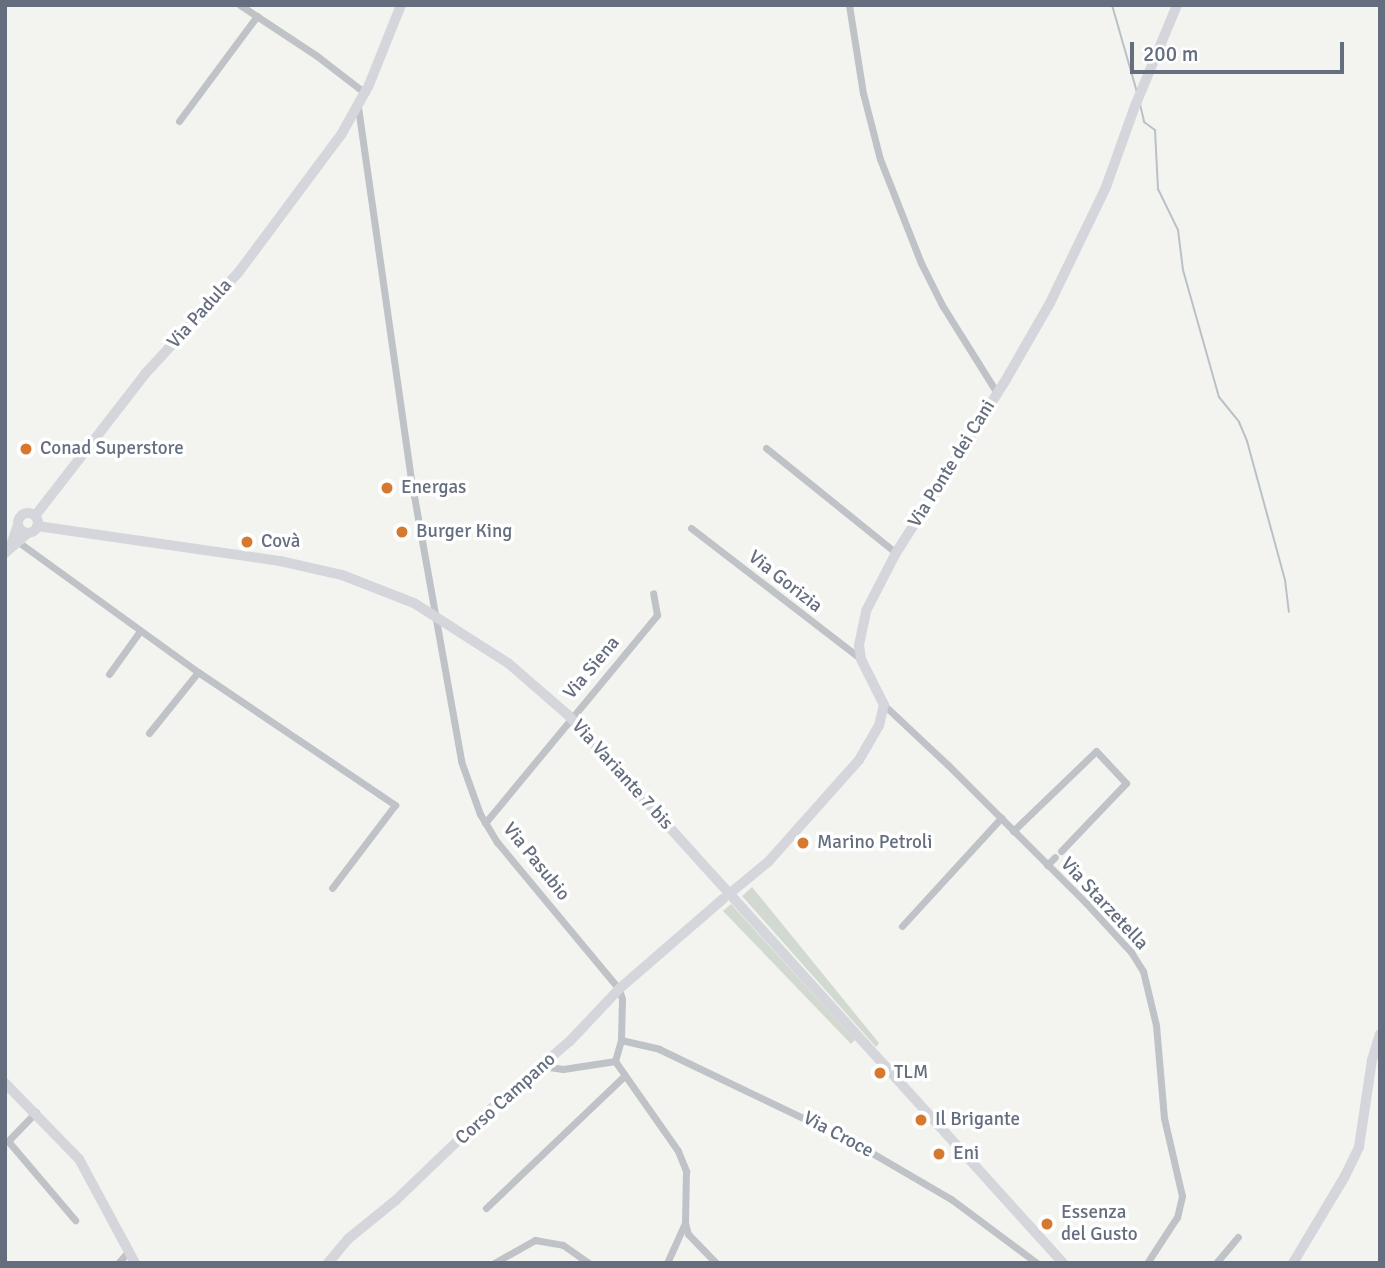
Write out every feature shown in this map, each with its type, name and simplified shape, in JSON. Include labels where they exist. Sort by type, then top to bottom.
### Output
[{"type":"main road","points":[[18,524],[26,513],[33,525]]},
{"type":"main road","points":[[5,520],[33,525]]},
{"type":"main road","name":"Via Variante 7 bis","points":[[33,525],[311,567],[376,587],[434,615],[508,663],[570,718],[1063,1263]]},
{"type":"street","points":[[240,5],[332,66],[365,93]]},
{"type":"street","name":"Via Padula","points":[[33,525],[145,374],[237,273],[341,135],[365,93],[401,5]]},
{"type":"street","points":[[849,5],[863,93],[880,159],[921,262],[942,305],[997,393]]},
{"type":"street","name":"Via Ponte dei Cani","points":[[884,705],[861,659],[859,645],[864,617],[896,552],[997,393],[1050,303],[1100,199],[1144,81],[1177,5]]},
{"type":"street","points":[[178,121],[257,16]]},
{"type":"street","points":[[358,107],[396,357],[409,466],[434,615]]},
{"type":"street","points":[[766,448],[896,552]]},
{"type":"street","points":[[11,547],[18,524]]},
{"type":"street","points":[[11,547],[33,525]]},
{"type":"street","name":"Via Gorizia","points":[[691,528],[861,659]]},
{"type":"street","points":[[11,547],[140,631],[395,805],[332,888]]},
{"type":"street","name":"Via Siena","points":[[485,823],[657,615],[653,593]]},
{"type":"street","name":"Via Pasubio","points":[[434,615],[461,761],[485,823],[497,842],[619,989]]},
{"type":"street","points":[[109,674],[140,631]]},
{"type":"street","points":[[149,733],[198,672]]},
{"type":"street","points":[[734,891],[769,861],[859,760],[879,726],[884,705]]},
{"type":"street","name":"Via Starzetella","points":[[884,705],[1047,865],[1131,953],[1143,971],[1152,1002],[1164,1118],[1182,1196],[1177,1217],[1147,1263]]},
{"type":"street","points":[[1013,831],[1096,751],[1126,783],[1047,865]]},
{"type":"street","points":[[902,926],[1001,818]]},
{"type":"street","name":"Corso Campano","points":[[328,1263],[348,1239],[396,1200],[492,1108],[542,1066],[619,989],[723,899]]},
{"type":"street","points":[[615,1061],[621,1040],[622,999],[619,989]]},
{"type":"street","points":[[1293,1263],[1346,1176],[1359,1147],[1372,1060],[1380,1034]]},
{"type":"street","name":"Via Croce","points":[[621,1040],[659,1049],[855,1143],[951,1199],[1037,1263]]},
{"type":"street","points":[[542,1066],[563,1069],[591,1067],[615,1061]]},
{"type":"street","points":[[615,1061],[678,1152],[686,1171],[685,1223],[667,1263]]},
{"type":"street","points":[[486,1208],[625,1075]]},
{"type":"street","points":[[5,1083],[79,1159],[127,1253],[135,1263]]},
{"type":"street","points":[[36,1112],[8,1141],[75,1220]]},
{"type":"street","points":[[685,1223],[693,1240],[716,1263]]},
{"type":"street","points":[[1216,1263],[1238,1237]]},
{"type":"street","points":[[494,1263],[535,1240],[564,1245],[589,1263]]},
{"type":"street","points":[[118,1263],[127,1253]]},
{"type":"shaded area","points":[[752,887],[879,1043],[876,1047],[742,896]]},
{"type":"shaded area","points":[[731,904],[855,1040],[851,1044],[723,911]]},
{"type":"waterway","points":[[1112,5],[1137,92]]},
{"type":"waterway","points":[[1140,104],[1144,122],[1155,130],[1158,189],[1178,230],[1183,270],[1219,397],[1239,422],[1247,441],[1285,580],[1289,612]]},
{"type":"place","name":"Conad Superstore","points":[[26,449]]},
{"type":"place","name":"Energas","points":[[387,488]]},
{"type":"place","name":"Burger King","points":[[402,532]]},
{"type":"place","name":"Covà","points":[[247,542]]},
{"type":"place","name":"Marino Petroli","points":[[803,843]]},
{"type":"place","name":"TLM","points":[[880,1073]]},
{"type":"place","name":"Il Brigante","points":[[921,1120]]},
{"type":"place","name":"Eni","points":[[939,1154]]},
{"type":"place","name":"Essenza del Gusto","points":[[1047,1224]]}]
